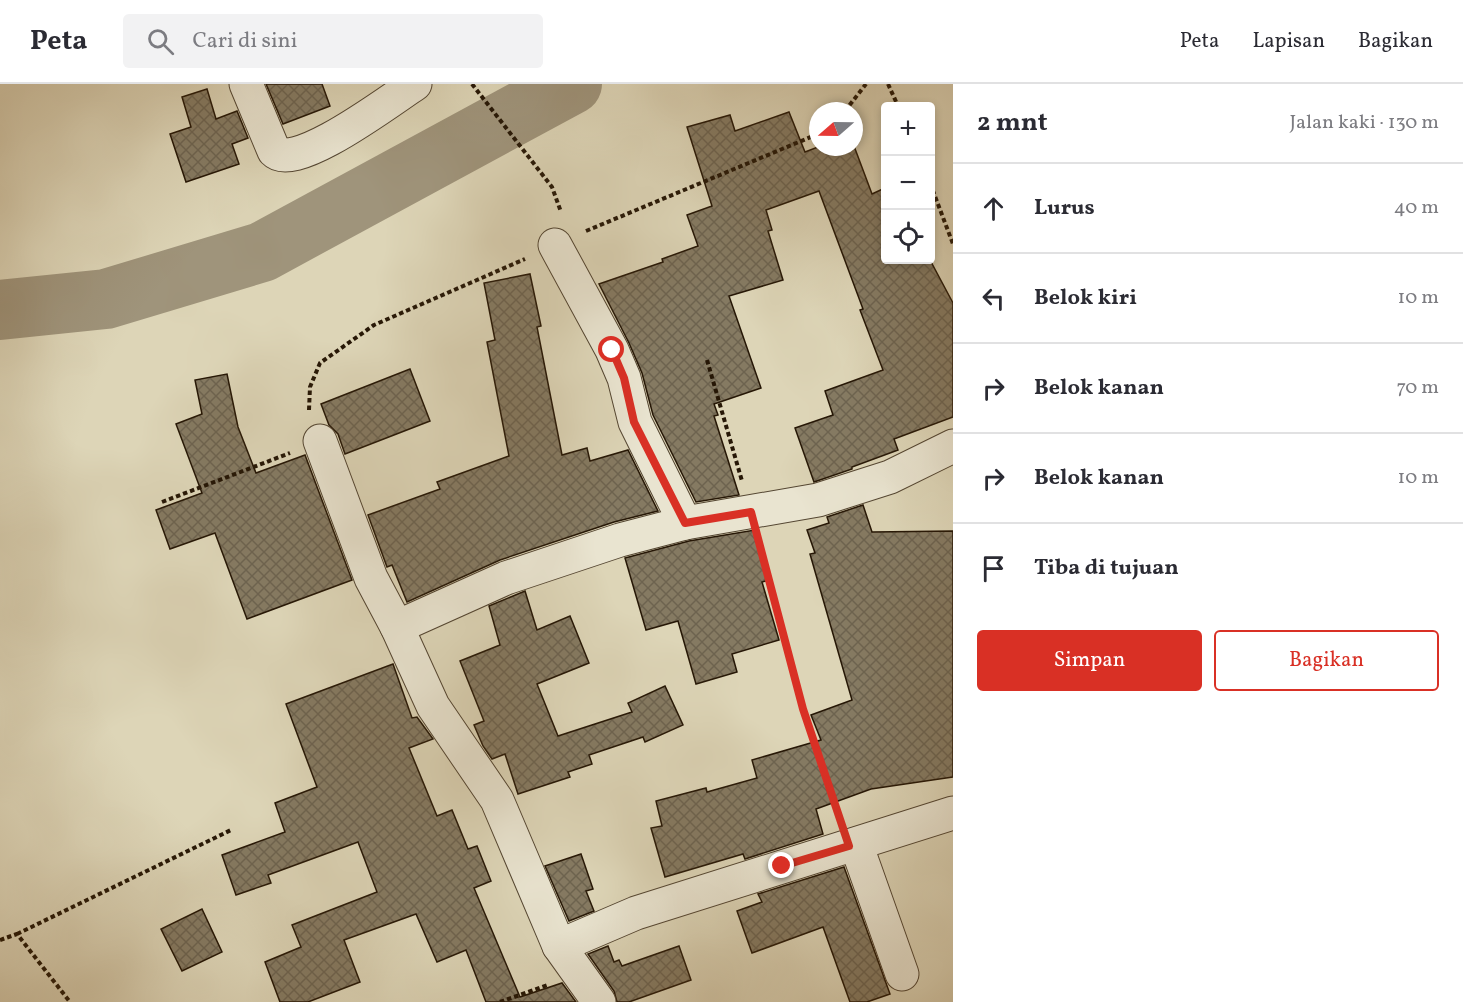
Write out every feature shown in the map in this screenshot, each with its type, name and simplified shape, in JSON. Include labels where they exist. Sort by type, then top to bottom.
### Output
[{"type":"street","points":[[246,84],[274,151],[286,157],[330,140],[415,84]]},
{"type":"street","points":[[555,245],[612,350],[624,378],[634,422],[685,523]]},
{"type":"street","points":[[320,441],[371,578],[397,627],[433,706],[497,800],[559,946],[599,1002]]},
{"type":"street","points":[[397,627],[506,578],[620,540],[685,523],[818,500],[890,477],[953,446]]},
{"type":"street","points":[[559,946],[636,913],[953,813]]},
{"type":"street","points":[[853,845],[902,974]]},
{"type":"path","points":[[472,84],[552,187]]},
{"type":"path","points":[[851,102],[866,84]]},
{"type":"path","points":[[888,84],[896,102]]},
{"type":"path","points":[[935,196],[953,244]]},
{"type":"path","points":[[707,360],[751,512],[803,709],[853,845]]},
{"type":"path","points":[[162,502],[320,441]]},
{"type":"path","points":[[0,940],[17,934],[231,830]]},
{"type":"path","points":[[17,934],[70,1002]]},
{"type":"path","points":[[500,1002],[578,975]]},
{"type":"building","points":[[266,84],[322,84],[330,106],[283,124]]},
{"type":"building","points":[[207,89],[216,119],[237,111],[248,138],[232,144],[239,164],[186,182],[170,134],[191,127],[182,97]]},
{"type":"building","points":[[789,112],[805,152],[809,150],[809,156],[858,156],[872,194],[881,190],[881,264],[932,264],[953,303],[953,417],[894,439],[898,450],[814,482],[795,428],[833,415],[825,391],[883,370],[819,191],[766,210],[772,230],[768,231],[783,280],[729,296],[761,388],[714,404],[718,415],[714,416],[739,495],[696,502],[653,415],[642,373],[599,284],[663,262],[662,259],[698,246],[687,215],[712,206],[687,127],[730,115],[735,131]]},
{"type":"building","points":[[530,274],[541,326],[537,327],[562,455],[587,448],[590,461],[628,450],[658,511],[614,522],[500,560],[407,602],[392,565],[387,567],[368,515],[440,489],[437,482],[509,456],[487,342],[495,340],[484,283]]},
{"type":"building","points":[[410,369],[430,421],[345,454],[338,434],[329,425],[321,404]]},
{"type":"building","points":[[227,374],[238,427],[256,473],[305,455],[352,580],[247,619],[215,533],[170,549],[156,510],[202,493],[176,424],[202,414],[195,380]]},
{"type":"building","points":[[863,505],[872,532],[953,531],[953,777],[871,789],[816,809],[823,834],[745,859],[743,854],[665,877],[651,828],[662,826],[656,801],[706,788],[707,792],[757,778],[752,760],[821,740],[811,715],[852,700],[810,554],[815,553],[807,530],[829,523],[827,517]]},
{"type":"building","points":[[755,530],[769,580],[762,582],[779,640],[732,654],[737,672],[696,684],[678,621],[646,630],[625,558],[689,541]]},
{"type":"building","points":[[525,591],[537,630],[570,616],[589,663],[537,684],[558,736],[632,712],[628,703],[665,686],[683,725],[645,742],[643,737],[589,755],[592,764],[568,772],[570,777],[518,794],[505,754],[492,759],[483,746],[474,725],[484,721],[460,661],[500,645],[489,606]]},
{"type":"building","points":[[393,664],[412,718],[417,717],[433,739],[409,748],[437,816],[452,810],[468,849],[477,846],[491,881],[474,888],[520,997],[562,983],[576,1002],[486,1002],[466,950],[437,962],[416,914],[344,940],[360,982],[308,1002],[280,1002],[265,962],[301,947],[292,925],[377,892],[358,842],[268,875],[271,883],[236,895],[222,855],[285,832],[275,803],[317,787],[286,704]]},
{"type":"building","points":[[581,854],[593,889],[586,891],[594,911],[569,921],[545,866]]},
{"type":"building","points":[[844,867],[890,994],[867,1002],[850,1002],[823,927],[752,953],[737,911],[762,902],[758,894]]},
{"type":"building","points":[[202,909],[222,952],[182,971],[161,929]]},
{"type":"building","points":[[608,946],[614,962],[619,960],[622,966],[679,946],[691,980],[629,1002],[617,1002],[614,991],[588,954]]},
{"type":"waterway","points":[[0,310],[106,299],[262,252],[572,84]]},
{"type":"route","points":[[612,350],[624,378],[634,422],[685,523],[751,512],[803,709],[849,846],[782,866]]}]
